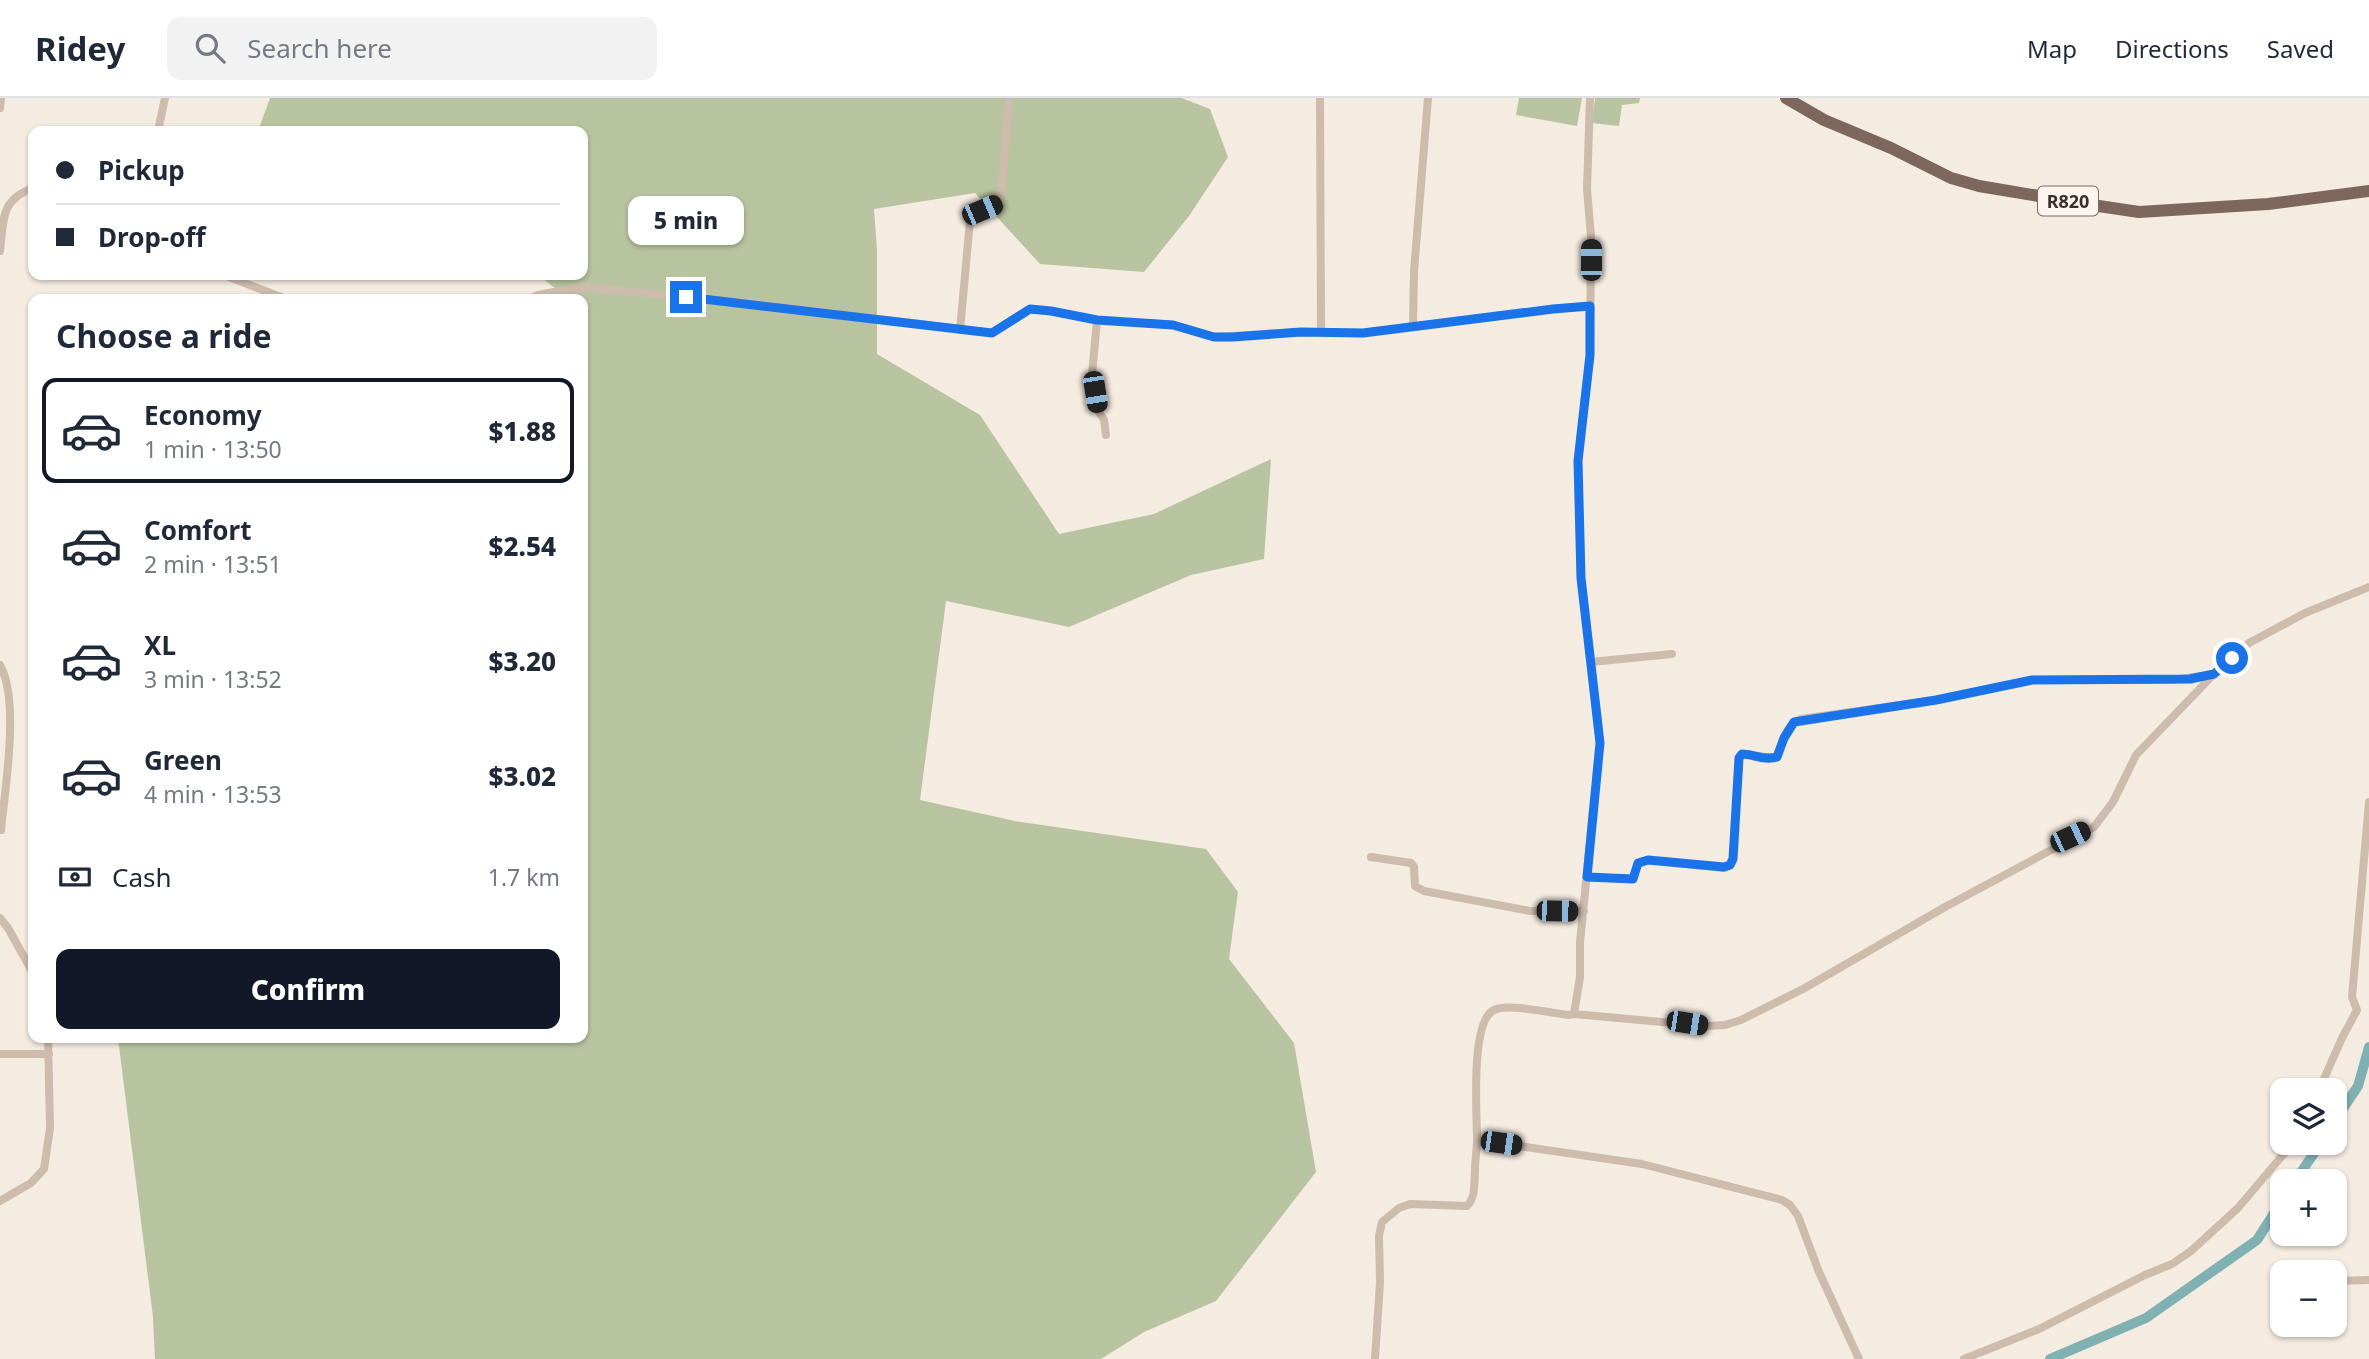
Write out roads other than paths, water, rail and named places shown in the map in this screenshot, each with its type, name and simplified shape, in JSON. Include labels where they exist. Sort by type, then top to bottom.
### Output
[{"type":"main road","name":"R820","points":[[1786,98],[1824,120],[1891,148],[1951,178],[1992,188],[2104,207],[2139,212],[2267,204],[2369,191]]},
{"type":"street","points":[[0,108],[1,98]]},
{"type":"street","points":[[159,126],[165,98]]},
{"type":"street","points":[[960,330],[970,221],[974,214],[996,204],[1001,198],[1009,98]]},
{"type":"street","points":[[1320,98],[1321,332]]},
{"type":"street","points":[[1413,326],[1414,271],[1429,98]]},
{"type":"street","points":[[1574,1014],[1580,977],[1600,743],[1581,578],[1578,461],[1590,355],[1591,237],[1587,189],[1590,98]]},
{"type":"street","points":[[0,251],[5,206],[19,193],[28,190]]},
{"type":"street","points":[[237,280],[273,294]]},
{"type":"street","points":[[543,294],[581,287],[777,306],[992,333],[1030,309],[1097,320],[1173,325],[1214,337],[1321,332],[1363,333],[1590,306]]},
{"type":"street","points":[[1097,320],[1092,375],[1097,409],[1104,420],[1106,435]]},
{"type":"street","points":[[1375,1359],[1380,1282],[1379,1236],[1382,1222],[1399,1208],[1410,1204],[1467,1206],[1473,1198],[1478,1140],[1476,1074],[1479,1044],[1487,1015],[1492,1010],[1507,1008],[1706,1026],[1725,1025],[1741,1020],[1803,989],[1945,907],[2094,827],[2113,802],[2136,755],[2214,674],[2249,643],[2283,624],[2369,587]]},
{"type":"street","points":[[1591,662],[1671,654]]},
{"type":"street","points":[[0,665],[5,674],[10,726],[1,830]]},
{"type":"street","points":[[1587,877],[1633,879],[1638,863],[1648,860],[1724,867],[1730,865],[1733,859],[1739,758],[1742,754],[1772,759],[1777,757],[1790,726],[1801,719],[1936,700],[2032,680],[2173,680],[2214,674]]},
{"type":"street","points":[[2324,1078],[2357,1010],[2352,997],[2369,802]]},
{"type":"street","points":[[1371,857],[1411,863],[1414,867],[1415,886],[1424,891],[1530,911],[1584,911]]},
{"type":"street","points":[[0,918],[28,964]]},
{"type":"street","points":[[0,1201],[31,1183],[44,1169],[50,1128],[48,1043]]},
{"type":"street","points":[[0,1054],[49,1054]]},
{"type":"street","points":[[1478,1140],[1642,1164],[1782,1200],[1790,1205],[1798,1216],[1819,1272],[1859,1359]]},
{"type":"street","points":[[1964,1359],[2039,1329],[2172,1264],[2191,1251],[2238,1208],[2282,1155]]},
{"type":"street","points":[[2347,1281],[2369,1280]]},
{"type":"waterway","points":[[2347,1102],[2358,1086],[2369,1047]]},
{"type":"waterway","points":[[2303,1169],[2313,1155]]},
{"type":"waterway","points":[[2050,1359],[2146,1318],[2257,1240],[2270,1220]]}]
